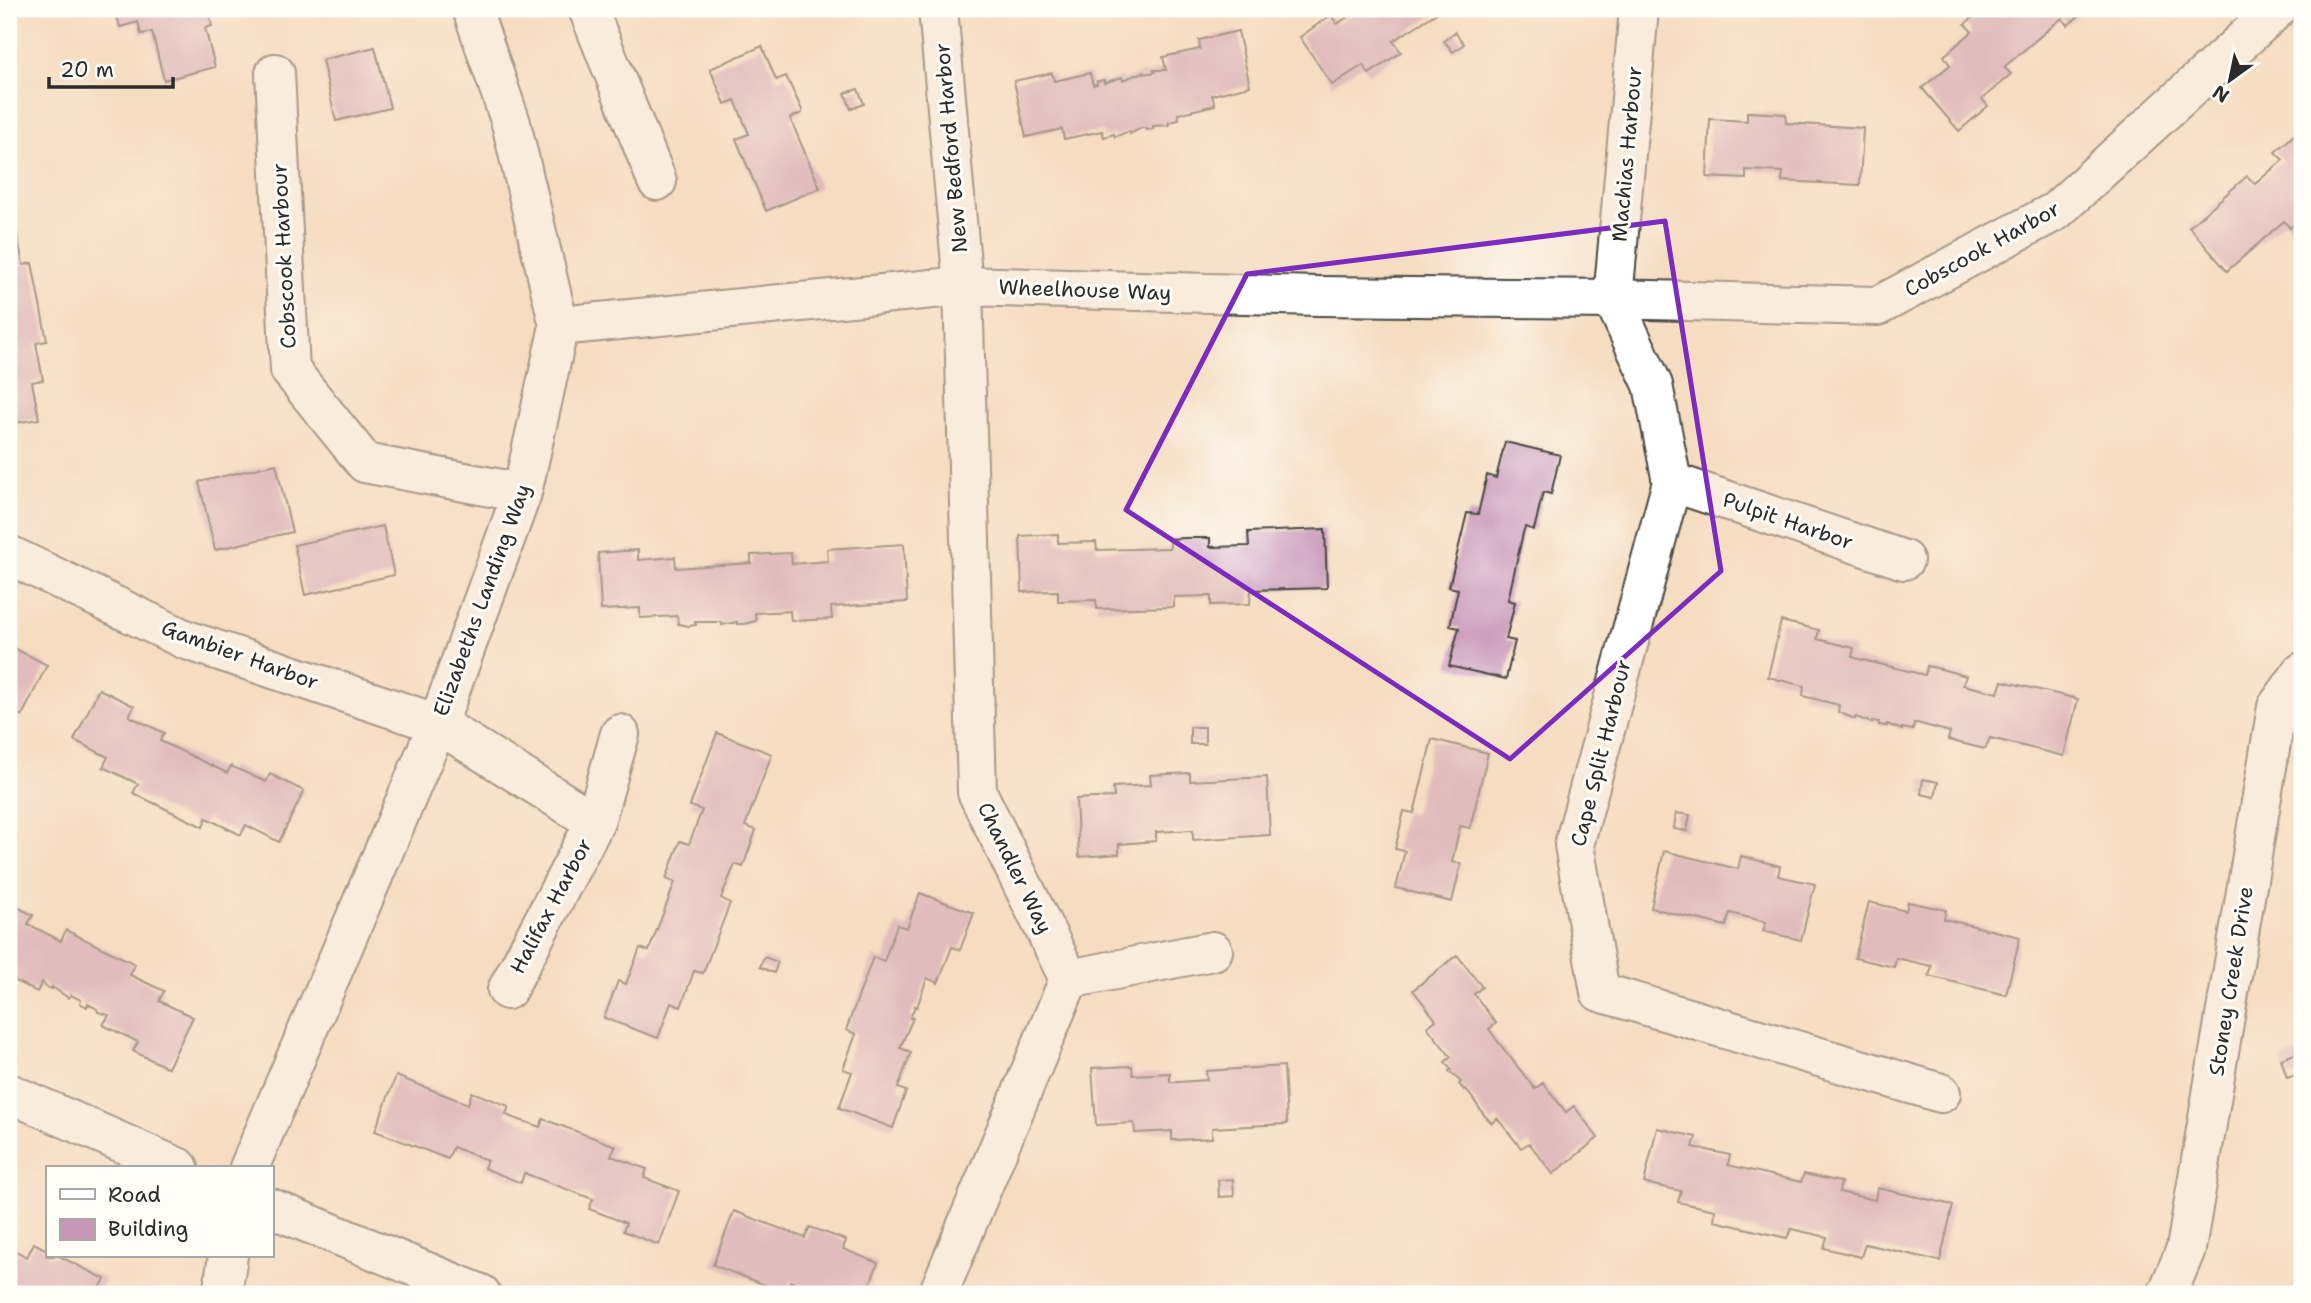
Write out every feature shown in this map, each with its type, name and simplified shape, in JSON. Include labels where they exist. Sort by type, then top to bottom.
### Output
[{"type":"street","name":"Elizabeths Landing Way","points":[[250,1166],[438,724],[522,494],[559,326],[511,123],[472,9]]},
{"type":"street","points":[[588,9],[657,181]]},
{"type":"street","name":"New Bedford Harbor","points":[[938,9],[963,286]]},
{"type":"street","name":"Machias Harbour","points":[[1613,299],[1639,9]]},
{"type":"street","name":"Cobscook Harbor","points":[[1613,299],[1878,306],[2056,211],[2277,9]]},
{"type":"street","name":"Cobscook Harbour","points":[[275,73],[290,370],[365,463],[522,494]]},
{"type":"street","name":"Wheelhouse Way","points":[[559,326],[963,286],[1318,296],[1613,299]]},
{"type":"street","name":"Chandler Way","points":[[963,286],[977,792],[1069,979]]},
{"type":"street","name":"Cape Split Harbour","points":[[1613,299],[1654,385],[1672,482],[1574,845],[1600,992],[1941,1093]]},
{"type":"street","name":"Pulpit Harbor","points":[[1672,482],[1904,560]]},
{"type":"street","name":"Gambier Harbor","points":[[9,555],[184,639],[438,724]]},
{"type":"street","name":"Stoney Creek Drive","points":[[2167,1294],[2186,1249],[2277,707],[2302,672]]},
{"type":"street","name":"Halifax Harbor","points":[[438,724],[595,822]]},
{"type":"street","name":"Halifax Harbor","points":[[507,990],[595,822],[620,734]]},
{"type":"street","points":[[938,1294],[1069,979],[1213,951]]},
{"type":"street","points":[[9,1093],[174,1166]]},
{"type":"street","points":[[273,1209],[481,1294]]},
{"type":"street","points":[[222,1294],[228,1258]]},
{"type":"highlighted area","points":[[1665,221],[1721,571],[1510,759],[1126,510],[1247,274]]},
{"type":"building","points":[[115,9],[201,9],[202,15],[209,13],[212,26],[205,28],[215,67],[164,80],[152,32],[141,34],[138,22],[120,27]]},
{"type":"building","points":[[1360,9],[1443,9],[1393,41],[1401,52],[1369,74],[1363,65],[1332,85],[1300,37],[1331,15],[1337,24]]},
{"type":"building","points":[[1982,9],[2087,9],[2068,25],[2062,18],[2004,67],[2011,74],[1982,99],[1988,106],[1959,131],[1922,88],[1950,65],[1944,56],[1972,32],[1965,24]]},
{"type":"building","points":[[1238,31],[1250,86],[1212,95],[1215,105],[1178,114],[1179,120],[1169,122],[1169,125],[1153,126],[1153,129],[1146,130],[1141,128],[1115,137],[1114,134],[1104,137],[1102,131],[1064,139],[1062,129],[1026,137],[1014,81],[1052,73],[1054,81],[1090,73],[1093,85],[1097,84],[1097,81],[1104,80],[1104,83],[1122,77],[1123,80],[1143,72],[1166,70],[1163,57],[1200,49],[1199,40]]},
{"type":"building","points":[[1455,32],[1464,44],[1453,52],[1444,41]]},
{"type":"building","points":[[762,46],[776,80],[786,76],[802,110],[802,113],[790,118],[820,188],[766,211],[736,139],[749,134],[735,100],[725,104],[710,69]]},
{"type":"building","points":[[375,47],[390,108],[336,121],[322,60]]},
{"type":"building","points":[[858,89],[864,104],[851,109],[845,93]]},
{"type":"building","points":[[1747,112],[1786,114],[1786,123],[1863,128],[1860,185],[1782,181],[1783,172],[1746,170],[1746,179],[1707,177],[1710,119],[1747,121]]},
{"type":"building","points":[[2302,128],[2302,218],[2290,228],[2284,221],[2227,271],[2189,227],[2247,176],[2255,184],[2283,160],[2275,152]]},
{"type":"building","points":[[16,228],[23,265],[32,263],[47,341],[36,343],[43,380],[32,382],[39,419],[9,424],[9,229]]},
{"type":"building","points":[[1505,442],[1560,455],[1551,494],[1543,492],[1534,530],[1525,527],[1523,533],[1508,600],[1515,602],[1506,639],[1515,641],[1506,679],[1449,666],[1459,628],[1450,626],[1458,589],[1449,587],[1467,513],[1478,514],[1487,475],[1496,478]]},
{"type":"building","points":[[276,464],[292,532],[215,550],[199,482]]},
{"type":"building","points":[[383,526],[394,575],[305,595],[294,545]]},
{"type":"building","points":[[1325,529],[1327,588],[1251,590],[1250,604],[1211,605],[1211,596],[1174,597],[1174,607],[1097,609],[1096,600],[1058,601],[1058,591],[1022,592],[1020,536],[1058,534],[1058,543],[1096,542],[1097,550],[1170,548],[1170,539],[1185,538],[1210,538],[1210,547],[1249,546],[1248,532]]},
{"type":"building","points":[[904,544],[907,602],[831,607],[832,619],[791,621],[790,611],[755,613],[756,621],[744,624],[695,622],[696,625],[689,626],[678,624],[677,616],[640,618],[640,608],[601,610],[598,553],[638,550],[638,560],[675,557],[676,568],[751,563],[751,555],[791,553],[792,564],[828,561],[827,549]]},
{"type":"building","points":[[1781,621],[1819,630],[1817,639],[1854,648],[1852,657],[1859,659],[1925,675],[1927,666],[1941,669],[1966,676],[1963,685],[1998,693],[2002,681],[2078,699],[2064,756],[1990,738],[1985,749],[1948,740],[1950,732],[1917,723],[1914,723],[1913,730],[1902,730],[1887,724],[1879,725],[1879,722],[1872,723],[1856,717],[1855,719],[1838,712],[1839,705],[1803,696],[1804,686],[1768,677]]},
{"type":"building","points":[[12,647],[47,665],[22,716],[9,709],[9,654]]},
{"type":"building","points":[[99,689],[134,706],[129,716],[164,733],[160,741],[227,773],[231,766],[266,782],[270,774],[304,791],[279,842],[246,825],[241,835],[206,818],[203,827],[133,793],[138,784],[103,767],[108,757],[74,740]]},
{"type":"building","points":[[1190,727],[1205,727],[1205,744],[1190,744]]},
{"type":"building","points":[[717,733],[772,754],[745,826],[756,830],[743,867],[735,864],[721,898],[730,903],[703,973],[694,971],[681,1007],[671,1003],[658,1038],[604,1018],[618,981],[626,984],[640,948],[649,951],[675,882],[666,879],[680,841],[689,844],[702,810],[690,806]]},
{"type":"building","points":[[1432,739],[1488,753],[1470,828],[1460,826],[1452,862],[1461,864],[1452,902],[1396,888],[1405,851],[1395,849],[1404,811],[1414,813]]},
{"type":"building","points":[[1190,773],[1190,781],[1267,777],[1270,835],[1193,840],[1193,830],[1156,832],[1156,841],[1119,844],[1119,854],[1079,857],[1076,799],[1114,797],[1113,787],[1151,785],[1150,775]]},
{"type":"building","points":[[1923,779],[1938,782],[1935,797],[1921,794]]},
{"type":"building","points":[[1676,813],[1690,815],[1687,831],[1674,829]]},
{"type":"building","points":[[1664,851],[1738,869],[1741,856],[1780,866],[1778,876],[1815,884],[1801,940],[1763,931],[1766,922],[1730,913],[1726,926],[1651,908]]},
{"type":"building","points":[[920,893],[974,913],[960,950],[952,947],[938,983],[927,978],[917,1007],[915,1006],[910,1018],[913,1018],[900,1048],[911,1052],[898,1088],[906,1091],[893,1128],[839,1108],[852,1072],[843,1069],[856,1034],[846,1030],[873,957],[884,961],[897,925],[907,928]]},
{"type":"building","points":[[1869,902],[1906,911],[1908,902],[1946,910],[1944,919],[2020,937],[2006,995],[1929,976],[1932,966],[1896,958],[1894,967],[1855,958]]},
{"type":"building","points":[[9,903],[33,915],[28,924],[61,941],[66,930],[135,964],[130,975],[164,991],[159,1001],[193,1017],[168,1068],[133,1051],[138,1042],[103,1025],[109,1015],[98,1012],[88,1004],[87,1007],[71,995],[69,998],[52,987],[46,987],[42,982],[37,992],[9,978]]},
{"type":"building","points":[[1457,955],[1482,987],[1474,994],[1496,1023],[1489,1029],[1496,1039],[1535,1089],[1543,1083],[1566,1112],[1574,1106],[1598,1138],[1553,1174],[1529,1143],[1521,1148],[1497,1118],[1492,1123],[1485,1116],[1466,1089],[1459,1084],[1461,1082],[1449,1071],[1451,1070],[1445,1062],[1451,1057],[1427,1027],[1436,1020],[1413,990]]},
{"type":"building","points":[[764,957],[778,962],[774,973],[760,967]]},
{"type":"building","points":[[2300,1052],[2302,1073],[2287,1078],[2281,1059]]},
{"type":"building","points":[[1132,1066],[1133,1075],[1170,1073],[1170,1082],[1178,1082],[1207,1080],[1206,1071],[1284,1066],[1287,1124],[1212,1128],[1212,1138],[1177,1140],[1172,1140],[1172,1131],[1135,1133],[1134,1123],[1096,1125],[1092,1068]]},
{"type":"building","points":[[396,1076],[468,1104],[472,1092],[509,1106],[506,1114],[511,1117],[540,1127],[543,1119],[616,1146],[611,1156],[647,1169],[644,1178],[679,1191],[659,1245],[623,1231],[626,1223],[589,1209],[593,1199],[524,1173],[521,1183],[484,1168],[487,1160],[453,1147],[448,1159],[375,1131]]},
{"type":"building","points":[[1657,1128],[1696,1137],[1693,1147],[1730,1155],[1728,1165],[1801,1182],[1804,1174],[1841,1182],[1839,1192],[1875,1200],[1877,1188],[1953,1205],[1940,1261],[1865,1244],[1861,1257],[1824,1248],[1827,1237],[1791,1229],[1787,1238],[1714,1221],[1715,1210],[1678,1202],[1681,1191],[1644,1183]]},
{"type":"building","points":[[1233,1179],[1234,1196],[1219,1197],[1218,1180]]},
{"type":"building","points":[[734,1211],[805,1238],[810,1227],[846,1240],[843,1249],[878,1263],[866,1294],[825,1294],[790,1281],[786,1293],[713,1265]]},
{"type":"building","points":[[34,1243],[46,1249],[46,1258],[63,1258],[105,1279],[97,1294],[9,1294],[9,1247],[27,1257]]}]
